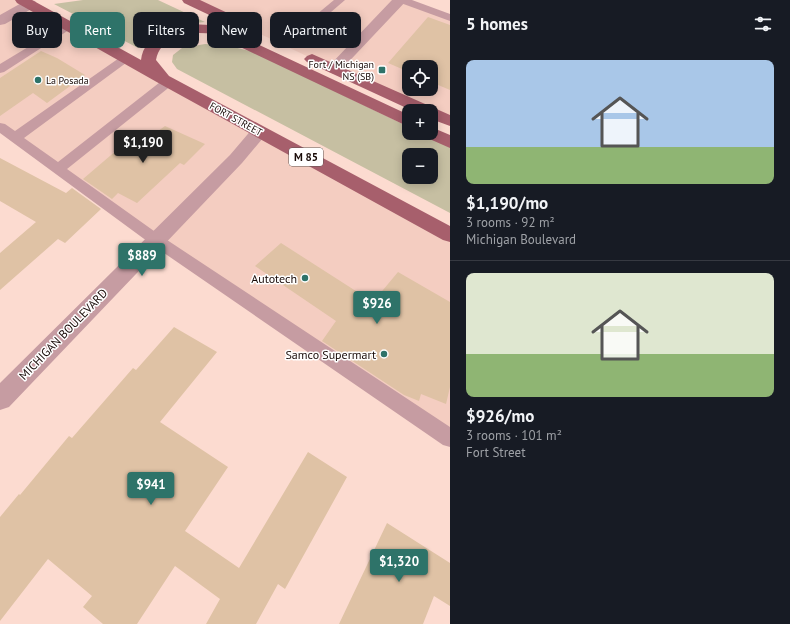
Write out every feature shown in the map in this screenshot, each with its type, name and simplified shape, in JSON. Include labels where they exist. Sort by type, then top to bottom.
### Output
[{"type":"main road","points":[[189,0],[214,12]]},
{"type":"main road","name":"FORT STREET","points":[[26,2],[166,81],[450,235]]},
{"type":"main road","points":[[166,81],[148,60],[153,46],[163,38],[190,28],[204,28],[216,30],[402,119]]},
{"type":"main road","points":[[290,48],[412,104]]},
{"type":"main road","points":[[438,116],[450,121]]},
{"type":"main road","points":[[438,136],[450,142]]},
{"type":"street","points":[[334,69],[401,0]]},
{"type":"street","points":[[0,21],[26,2]]},
{"type":"street","name":"MICHIGAN BOULEVARD","points":[[0,398],[236,159],[260,132]]},
{"type":"lane","points":[[323,12],[340,0]]},
{"type":"lane","points":[[401,0],[450,18]]},
{"type":"lane","points":[[0,69],[68,26]]},
{"type":"lane","points":[[15,138],[126,58]]},
{"type":"lane","points":[[58,169],[166,81]]},
{"type":"lane","points":[[0,127],[156,240],[450,438]]},
{"type":"shaded area","points":[[0,0],[22,0],[44,12],[12,12],[12,48],[62,48],[62,22],[70,26],[70,48],[109,48],[450,235],[450,438],[0,127]]},
{"type":"shaded area","points":[[83,0],[158,0],[184,12],[133,12],[133,45],[125,41],[125,12],[70,12],[54,4]]},
{"type":"shaded area","points":[[189,0],[402,0],[450,18],[450,121],[438,115],[438,104],[415,104],[290,48],[361,48],[361,12],[270,12],[270,39],[262,35],[262,12],[214,12]]},
{"type":"shaded area","points":[[199,19],[205,22],[199,23]]},
{"type":"shaded area","points":[[205,44],[207,44],[207,48],[237,48],[254,52],[402,124],[402,140],[436,140],[450,147],[450,213],[177,69],[172,62],[173,55],[182,48],[199,48],[199,45]]},
{"type":"building","points":[[428,17],[450,25],[450,90],[438,85],[438,60],[402,60],[402,69],[388,63]]},
{"type":"building","points":[[41,51],[57,58],[85,75],[47,103],[33,93],[0,116],[0,78]]},
{"type":"building","points":[[165,126],[205,144],[184,165],[180,163],[137,203],[118,193],[112,199],[83,179],[138,132],[150,137]]},
{"type":"building","points":[[0,158],[66,193],[72,188],[101,209],[65,243],[58,239],[0,290],[0,253],[36,222],[0,201]]},
{"type":"building","points":[[281,243],[373,302],[398,272],[450,302],[450,387],[446,404],[421,394],[419,401],[404,395],[322,341],[336,321],[255,266]]},
{"type":"building","points":[[174,327],[217,352],[160,422],[228,467],[185,531],[239,568],[308,452],[347,477],[285,589],[278,584],[256,624],[206,624],[220,599],[175,566],[137,624],[103,624],[83,607],[92,596],[48,559],[0,621],[0,517],[69,436],[72,438],[133,368],[136,370]]},
{"type":"building","points":[[387,523],[450,563],[450,606],[434,596],[423,624],[339,624]]},
{"type":"place","name":"Fort / Michigan NS (SB)","points":[[382,70]]},
{"type":"place","name":"La Posada","points":[[38,80]]},
{"type":"place","name":"Autotech","points":[[305,278]]},
{"type":"place","name":"Samco Supermart","points":[[384,354]]}]
